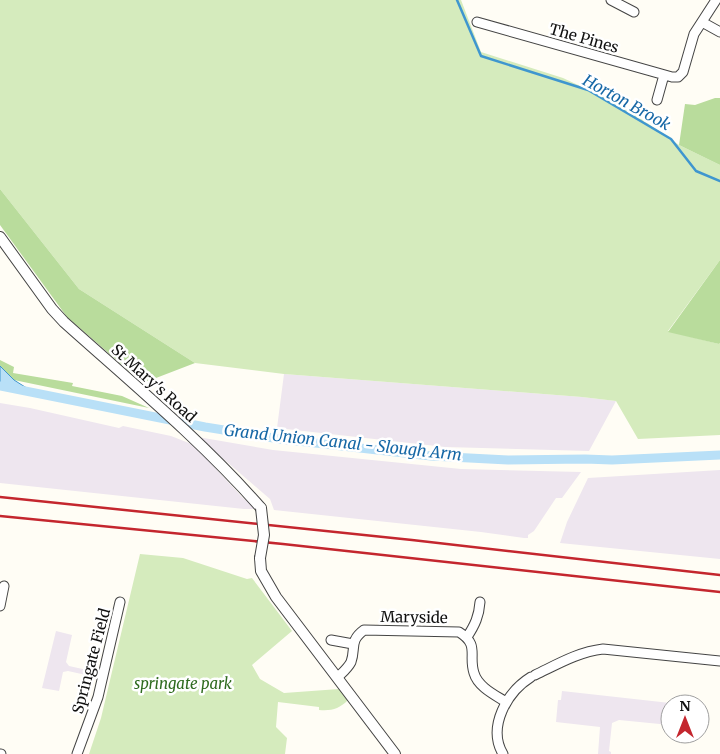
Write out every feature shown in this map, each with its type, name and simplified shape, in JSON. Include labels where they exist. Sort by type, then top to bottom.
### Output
[{"type":"street","points":[[611,0],[634,12]]},
{"type":"street","points":[[716,0],[702,22],[720,32]]},
{"type":"street","name":"The Pines","points":[[477,22],[664,75],[678,77],[683,72],[694,34],[702,22]]},
{"type":"street","points":[[657,100],[664,75]]},
{"type":"street","name":"St Mary's Road","points":[[0,237],[52,309],[64,322],[196,441],[261,508],[264,535],[260,558],[262,571],[276,597],[395,754]]},
{"type":"street","points":[[0,606],[4,586]]},
{"type":"street","name":"Springate Field","points":[[77,754],[98,697],[120,602]]},
{"type":"street","points":[[467,637],[475,625],[479,614],[480,602]]},
{"type":"street","name":"Maryside","points":[[353,644],[356,635],[364,630],[448,630],[459,632],[467,637],[473,648],[474,674],[480,683],[506,702]]},
{"type":"street","points":[[332,640],[353,644],[351,662],[338,677]]},
{"type":"street","points":[[503,754],[499,746],[498,728],[499,718],[506,702],[520,684],[565,660],[588,651],[603,649],[720,661]]},
{"type":"shaded area","points":[[284,374],[616,401],[589,451],[445,447],[277,428]]},
{"type":"shaded area","points":[[0,403],[119,428],[123,426],[171,436],[194,445],[243,498],[257,509],[0,483]]},
{"type":"shaded area","points":[[198,437],[273,450],[461,469],[581,472],[562,498],[556,498],[534,531],[528,535],[528,538],[524,538],[274,510],[270,499]]},
{"type":"shaded area","points":[[720,470],[720,559],[560,543],[567,522],[588,478]]},
{"type":"shaded area","points":[[56,631],[72,635],[66,662],[69,666],[96,672],[95,677],[68,671],[63,672],[59,691],[42,688]]},
{"type":"shaded area","points":[[562,691],[660,702],[660,724],[619,720],[612,723],[609,751],[611,754],[598,754],[600,727],[556,722],[558,700],[561,700]]},
{"type":"green space","points":[[0,0],[461,0],[481,52],[563,78],[621,105],[679,145],[720,165],[720,260],[668,331],[720,343],[720,435],[638,439],[616,401],[284,374],[195,363],[79,289],[0,189]]},
{"type":"green space","points":[[720,98],[720,165],[679,145],[685,104],[695,105]]},
{"type":"green space","points":[[0,189],[79,289],[195,363],[143,383],[67,317],[0,225]]},
{"type":"green space","points":[[720,260],[720,343],[668,332]]},
{"type":"green space","points":[[0,360],[14,367],[13,373],[73,383],[72,386],[122,396],[149,408],[14,380],[0,366]]},
{"type":"green space","name":"springate park","points":[[140,554],[183,558],[247,579],[252,578],[292,631],[252,665],[260,679],[284,693],[339,689],[348,700],[342,706],[328,710],[319,710],[319,707],[278,702],[276,727],[287,738],[285,754],[89,754],[101,718]]},
{"type":"water","points":[[0,366],[14,380],[33,392],[0,386]]},
{"type":"waterway","name":"Horton Brook","points":[[457,0],[481,56],[588,90],[671,139],[696,171],[720,181]]},
{"type":"waterway","name":"Grand Union Canal - Slough Arm","points":[[0,386],[205,427],[280,439],[431,456],[508,460],[612,460],[720,455]]},
{"type":"railway","points":[[0,497],[412,540],[720,575]]},
{"type":"railway","points":[[0,516],[283,544],[720,592]]}]
